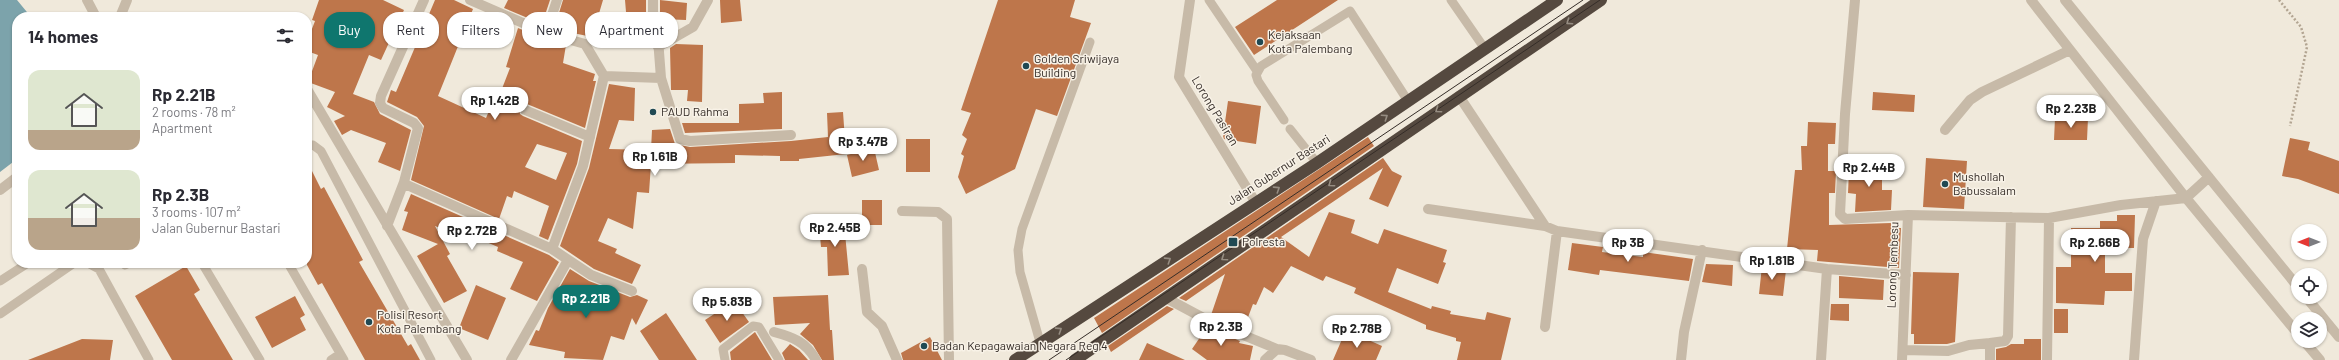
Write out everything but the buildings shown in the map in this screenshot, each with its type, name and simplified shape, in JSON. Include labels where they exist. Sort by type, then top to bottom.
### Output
[{"type":"highway","name":"Jalan Gubernur Bastari","points":[[1015,360],[1040,342],[1256,203],[1557,0]]},
{"type":"highway","points":[[1075,360],[1089,355],[1166,298],[1601,0]]},
{"type":"street","points":[[86,0],[93,12]]},
{"type":"street","points":[[122,12],[127,0]]},
{"type":"street","points":[[387,226],[404,182],[418,125],[383,108],[380,103],[381,96],[424,0]]},
{"type":"street","points":[[470,0],[522,23]]},
{"type":"street","points":[[553,12],[557,0]]},
{"type":"street","points":[[653,0],[653,12]]},
{"type":"street","points":[[678,36],[693,27],[708,0]]},
{"type":"street","name":"Lorong Pasiran","points":[[1190,0],[1179,76],[1256,203]]},
{"type":"street","name":"Lorong Tembesu","points":[[1855,0],[1845,114],[1840,214],[1845,219],[1908,215],[1902,355]]},
{"type":"street","points":[[2031,0],[2186,198],[2291,326]]},
{"type":"street","points":[[2065,0],[2291,278]]},
{"type":"street","points":[[552,249],[583,166],[604,76],[586,44],[577,42]]},
{"type":"street","points":[[658,48],[661,78],[679,138],[682,140],[791,135]]},
{"type":"street","points":[[1945,130],[1970,100],[1982,92],[2070,50]]},
{"type":"street","points":[[604,76],[661,78]]},
{"type":"street","points":[[1459,96],[1545,226]]},
{"type":"street","points":[[312,98],[466,360]]},
{"type":"street","points":[[525,110],[590,137]]},
{"type":"street","points":[[1908,215],[2049,218],[2156,201],[2186,198],[2209,177]]},
{"type":"street","points":[[0,190],[12,181]]},
{"type":"street","points":[[404,182],[407,185],[552,249],[591,275],[632,291]]},
{"type":"street","points":[[2134,360],[2142,239],[2156,201]]},
{"type":"street","points":[[1428,209],[1545,226],[1557,231],[1702,250],[1826,269],[1906,275]]},
{"type":"street","points":[[902,210],[938,212],[947,219],[949,360]]},
{"type":"street","points":[[1902,355],[1948,351],[1969,345],[1990,344],[2005,341],[2008,336],[2011,217]]},
{"type":"street","points":[[2047,360],[2049,218]]},
{"type":"street","points":[[1545,327],[1557,231]]},
{"type":"street","points":[[1681,360],[1684,332],[1702,250]]},
{"type":"street","points":[[511,360],[568,260]]},
{"type":"street","points":[[862,269],[868,312],[882,326],[897,360]]},
{"type":"street","points":[[1821,360],[1826,269]]},
{"type":"street","points":[[1166,298],[1209,322],[1277,349],[1286,350],[1311,360]]},
{"type":"street","points":[[2312,304],[2339,337]]},
{"type":"street","points":[[774,332],[801,342],[807,346],[816,360]]},
{"type":"street","points":[[1990,344],[1990,360]]},
{"type":"street","points":[[2310,348],[2320,360]]},
{"type":"street","points":[[1265,360],[1277,349]]},
{"type":"lane","points":[[1209,0],[1257,71]]},
{"type":"lane","points":[[1451,0],[1485,49]]},
{"type":"lane","points":[[1284,120],[1258,81],[1256,75],[1257,71],[1261,66],[1350,11],[1408,101]]},
{"type":"lane","points":[[1040,342],[1020,272],[1018,250],[1022,229],[1090,42]]},
{"type":"lane","points":[[1290,129],[1316,163]]},
{"type":"lane","points":[[312,145],[314,145],[321,151],[432,360]]},
{"type":"lane","points":[[0,281],[20,268]]},
{"type":"lane","points":[[0,314],[67,268]]},
{"type":"lane","points":[[97,268],[150,360]]},
{"type":"lane","points":[[205,268],[260,360]]},
{"type":"lane","points":[[291,268],[342,357],[331,360]]},
{"type":"lane","points":[[725,360],[723,349],[753,326],[759,327],[779,360]]},
{"type":"path","points":[[2279,0],[2302,27],[2307,47],[2290,126]]},
{"type":"water","points":[[0,0],[17,0],[27,12],[12,12],[12,163],[0,172]]},
{"type":"tram line","points":[[1049,360],[1583,0]]},
{"type":"tram line","points":[[1066,360],[1600,0]]},
{"type":"place","name":"Kejaksaan Kota Palembang","points":[[1260,42]]},
{"type":"place","name":"Golden Sriwijaya Building","points":[[1026,66]]},
{"type":"place","name":"PAUD Rahma","points":[[653,112]]},
{"type":"place","name":"Mushollah Babussalam","points":[[1945,184]]},
{"type":"place","name":"Polresta","points":[[1233,242]]},
{"type":"place","name":"Polisi Resort Kota Palembang","points":[[369,322]]},
{"type":"place","name":"Badan Kepagawaian Negara Reg 4","points":[[924,346]]}]
